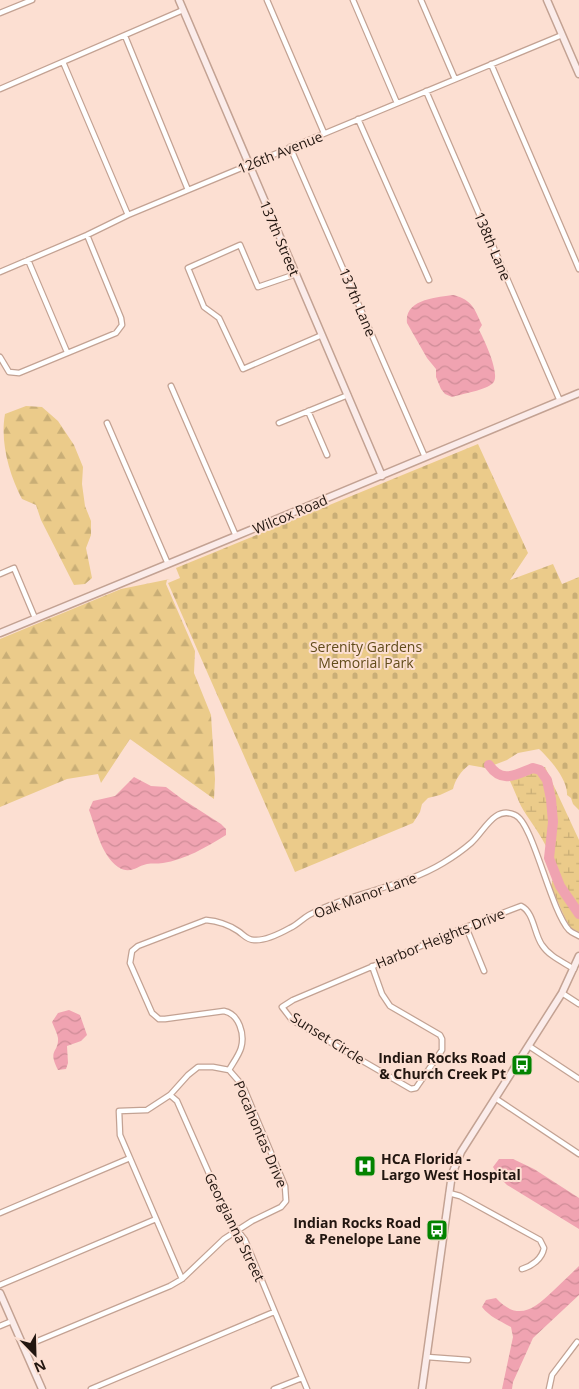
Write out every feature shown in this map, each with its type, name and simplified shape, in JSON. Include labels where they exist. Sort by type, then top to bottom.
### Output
[{"type":"street","points":[[0,13],[32,0]]},
{"type":"street","name":"137th Street","points":[[179,0],[382,476]]},
{"type":"street","points":[[267,0],[324,134]]},
{"type":"street","points":[[353,0],[397,103]]},
{"type":"street","points":[[421,0],[455,79]]},
{"type":"street","points":[[547,0],[579,74]]},
{"type":"street","points":[[0,89],[183,10]]},
{"type":"street","name":"126th Avenue","points":[[0,272],[87,235],[128,214],[562,35]]},
{"type":"street","points":[[125,36],[188,190]]},
{"type":"street","points":[[63,62],[128,214]]},
{"type":"street","points":[[491,64],[579,269]]},
{"type":"street","name":"138th Lane","points":[[426,91],[560,401]]},
{"type":"street","points":[[358,119],[430,280]]},
{"type":"street","name":"137th Lane","points":[[290,147],[425,457]]},
{"type":"street","points":[[0,357],[9,372],[19,373],[116,333],[122,325],[121,318],[87,235]]},
{"type":"street","points":[[296,274],[258,287],[240,245],[188,268],[204,307],[218,318],[243,369],[322,335]]},
{"type":"street","points":[[28,260],[67,352]]},
{"type":"street","points":[[171,386],[236,536]]},
{"type":"street","name":"Wilcox Road","points":[[0,632],[382,476],[579,393]]},
{"type":"street","points":[[279,424],[348,395]]},
{"type":"street","points":[[308,411],[327,454]]},
{"type":"street","points":[[107,423],[168,564]]},
{"type":"street","points":[[0,574],[14,568],[35,618]]},
{"type":"street","name":"Oak Manor Lane","points":[[229,1070],[240,1050],[242,1041],[239,1025],[234,1017],[230,1012],[224,1010],[165,1020],[159,1019],[152,1013],[130,964],[132,951],[138,946],[206,920],[214,920],[228,926],[240,932],[247,939],[254,940],[268,937],[291,928],[309,915],[370,891],[427,872],[443,864],[473,842],[489,821],[504,813],[518,815],[527,827],[546,882],[562,919],[570,932],[579,936]]},
{"type":"street","name":"Harbor Heights Drive","points":[[282,1007],[293,1000],[372,966],[517,907],[525,908],[528,911],[542,945],[550,953],[574,969]]},
{"type":"street","points":[[466,927],[484,972]]},
{"type":"street","points":[[422,1389],[452,1174],[461,1152],[562,993],[579,956]]},
{"type":"street","name":"Sunset Circle","points":[[282,1007],[292,1020],[411,1089],[416,1088],[442,1050],[442,1039],[440,1035],[390,1006],[382,994],[372,966]]},
{"type":"street","points":[[562,993],[579,1004]]},
{"type":"street","points":[[529,1046],[579,1079]]},
{"type":"street","name":"Pocahontas Drive","points":[[130,1158],[120,1135],[118,1111],[147,1110],[170,1095],[198,1067],[214,1067],[229,1070],[242,1086],[285,1186],[286,1200],[281,1207],[238,1230]]},
{"type":"street","name":"Georgianna Street","points":[[170,1095],[177,1101],[230,1221],[244,1240],[307,1389]]},
{"type":"street","points":[[495,1098],[579,1154]]},
{"type":"street","points":[[0,1214],[130,1158],[182,1279]]},
{"type":"street","points":[[449,1193],[460,1196],[540,1240],[544,1248],[541,1256],[530,1267],[522,1269]]},
{"type":"street","points":[[0,1284],[156,1219]]},
{"type":"street","points":[[23,1347],[170,1286],[182,1279],[224,1240],[238,1230]]},
{"type":"street","points":[[0,1293],[40,1388]]},
{"type":"street","points":[[91,1389],[274,1312]]},
{"type":"street","points":[[0,1326],[12,1321]]},
{"type":"street","points":[[549,1389],[552,1375],[577,1342]]},
{"type":"street","points":[[427,1357],[468,1360]]},
{"type":"street","points":[[274,1389],[302,1378]]},
{"type":"green space","points":[[26,406],[42,407],[58,421],[74,445],[83,467],[82,484],[85,506],[91,521],[91,535],[86,548],[92,578],[85,584],[74,585],[41,520],[36,505],[22,499],[13,479],[5,447],[5,414]]},
{"type":"green space","name":"Serenity Gardens Memorial Park","points":[[478,444],[528,553],[510,580],[553,564],[562,584],[579,577],[579,810],[567,795],[567,789],[561,776],[539,749],[518,753],[507,760],[486,768],[469,765],[455,782],[453,789],[428,798],[422,804],[420,812],[413,823],[295,872],[168,583],[180,578],[176,568]]},
{"type":"green space","points":[[170,579],[167,580],[166,584],[195,651],[194,673],[211,715],[215,779],[214,799],[130,739],[101,783],[98,774],[67,779],[0,807],[0,639],[121,589]]},
{"type":"green space","points":[[545,767],[579,840],[579,932],[571,928],[565,918],[551,886],[553,865],[550,854],[521,806],[510,781]]},
{"type":"water","points":[[454,295],[469,303],[477,314],[482,325],[479,330],[491,357],[495,379],[493,383],[485,388],[452,397],[445,394],[441,389],[436,377],[436,369],[427,358],[407,323],[408,315],[416,304],[431,298]]},
{"type":"water","points":[[134,777],[151,786],[166,787],[221,824],[226,829],[226,835],[179,859],[147,864],[130,870],[118,867],[107,856],[89,810],[93,801],[115,796]]},
{"type":"water","points":[[69,1010],[80,1015],[87,1035],[81,1041],[67,1046],[68,1063],[66,1069],[58,1070],[53,1055],[58,1038],[52,1022],[58,1013]]},
{"type":"water","points":[[499,1159],[513,1159],[534,1169],[579,1198],[579,1229],[507,1185],[493,1167]]},
{"type":"water","points":[[579,1266],[579,1295],[533,1338],[513,1382],[512,1389],[502,1389],[513,1337],[511,1327],[492,1316],[482,1307],[486,1300],[496,1298],[512,1310],[526,1310],[539,1303]]},
{"type":"waterway","points":[[489,765],[494,771],[504,776],[515,775],[533,768],[540,770],[547,780],[553,822],[549,858],[560,886],[579,914]]},
{"type":"place","name":"Indian Rocks Road & Church Creek Pt","points":[[522,1065]]},
{"type":"place","name":"HCA Florida - Largo West Hospital","points":[[365,1166]]},
{"type":"place","name":"Indian Rocks Road & Penelope Lane","points":[[437,1230]]}]
